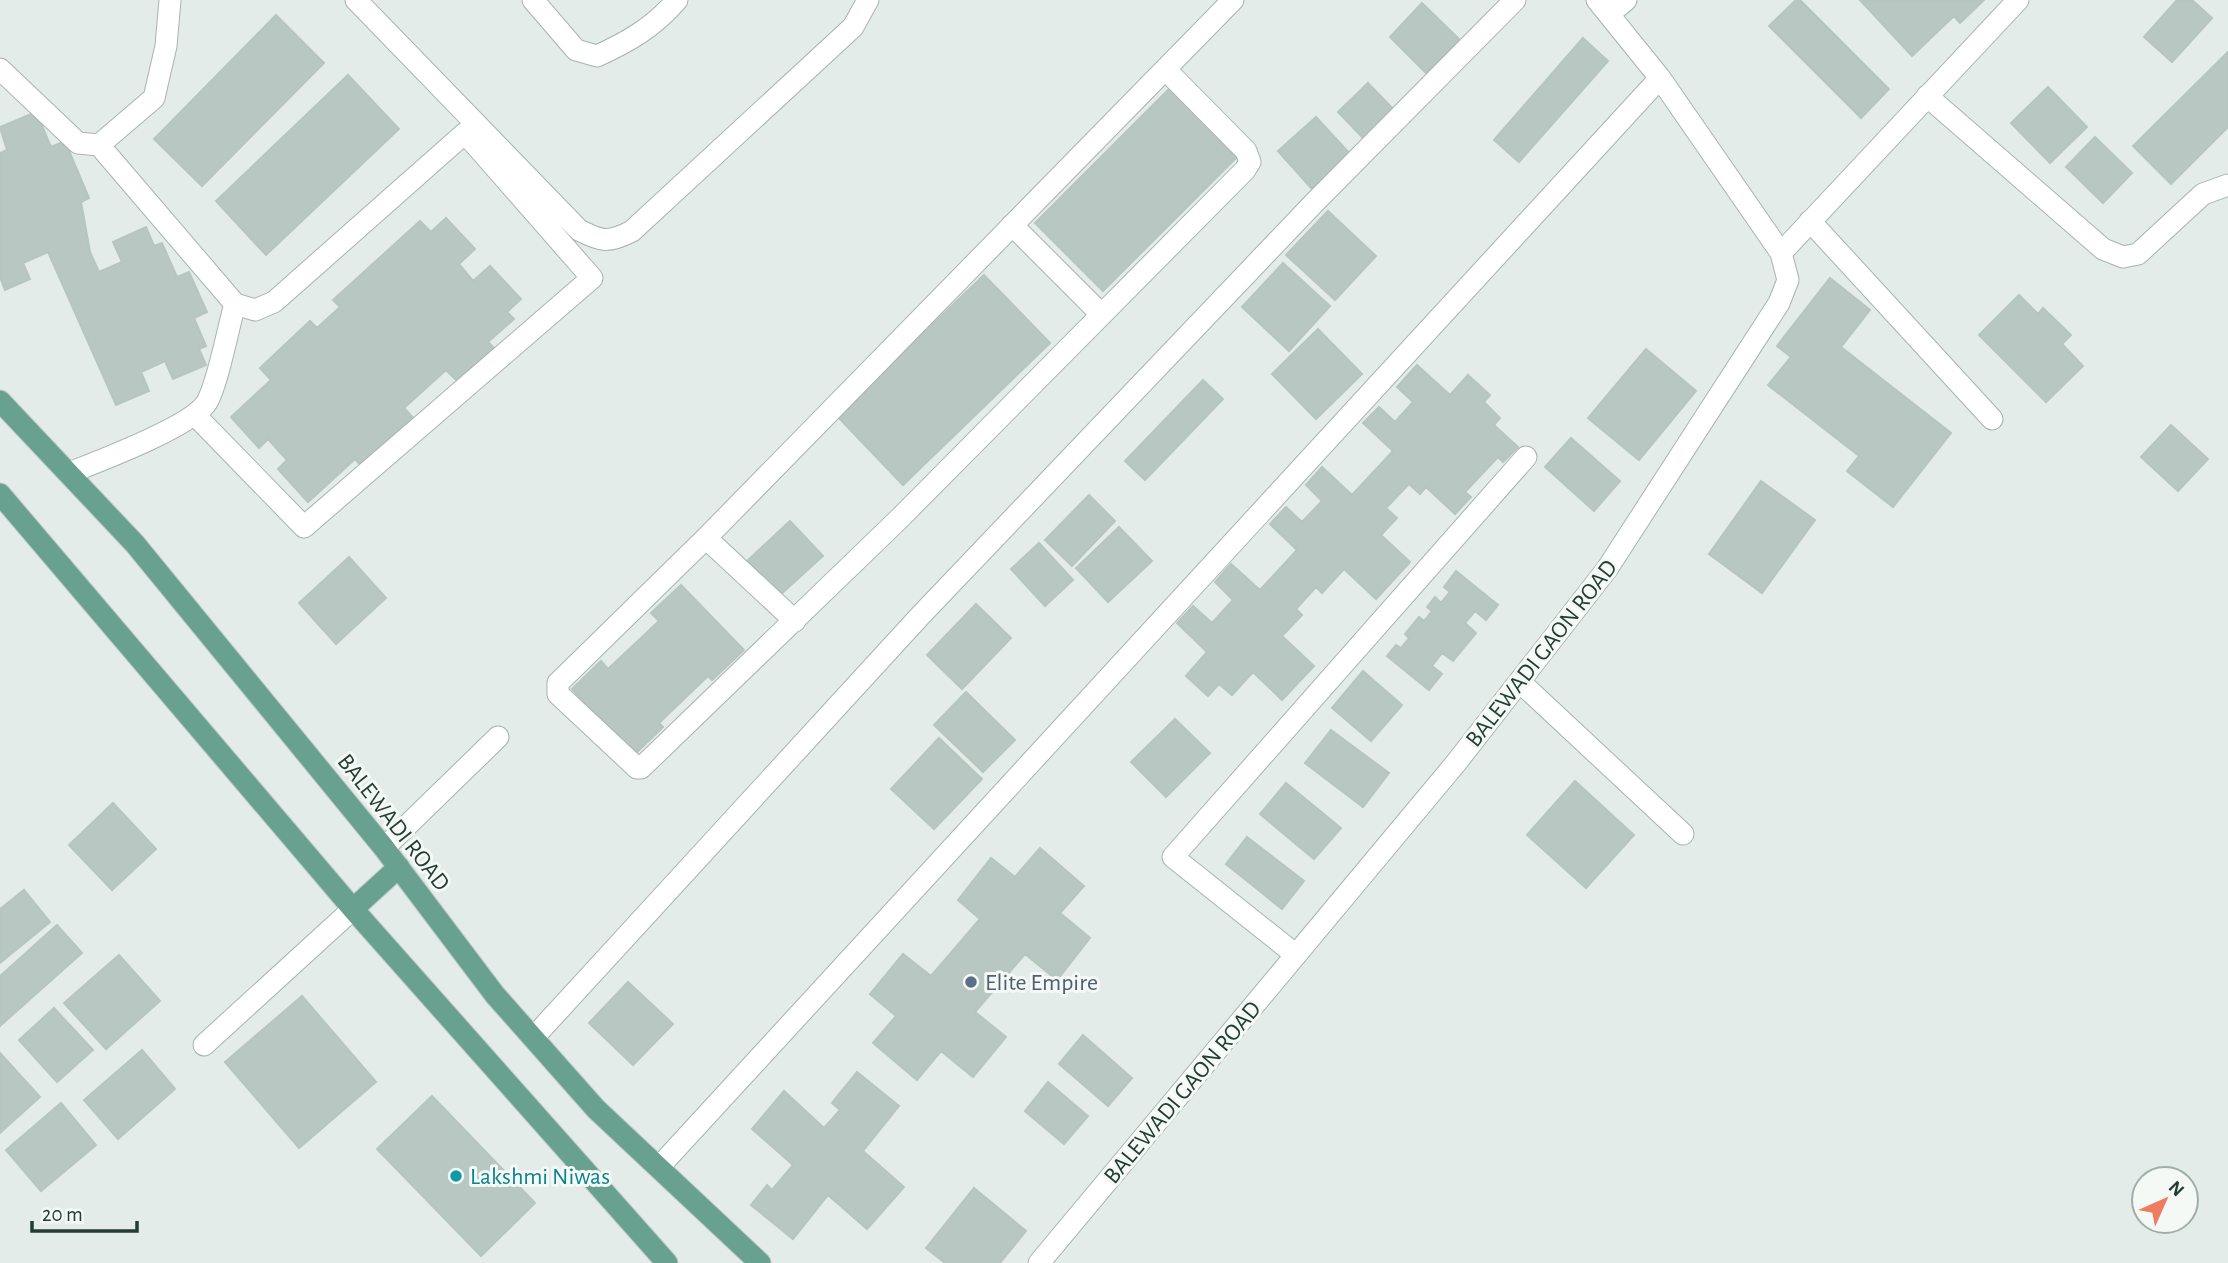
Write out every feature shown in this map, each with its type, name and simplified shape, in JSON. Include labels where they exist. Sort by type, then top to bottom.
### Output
[{"type":"main road","name":"BALEWADI ROAD","points":[[0,401],[135,544],[384,848],[495,995],[596,1109],[760,1263]]},
{"type":"main road","points":[[0,494],[353,909],[667,1263]]},
{"type":"main road","points":[[353,909],[399,867]]},
{"type":"street","points":[[99,145],[154,98],[166,46],[170,0]]},
{"type":"street","points":[[356,0],[579,230],[595,238],[614,241],[632,231],[853,27],[868,0]]},
{"type":"street","points":[[533,0],[576,50],[597,56],[628,42],[661,19],[677,0]]},
{"type":"street","points":[[1166,70],[1246,151],[1250,162],[795,621],[641,768],[627,759],[558,694],[558,683],[706,538],[1233,0]]},
{"type":"street","points":[[534,1037],[920,616],[1314,203],[1515,0]]},
{"type":"street","points":[[1603,7],[1626,0]]},
{"type":"street","points":[[1781,253],[2018,0]]},
{"type":"street","name":"BALEWADI GAON ROAD","points":[[1039,1263],[1456,763],[1520,682],[1607,569],[1779,303],[1788,279],[1781,253],[1660,78],[1603,7]]},
{"type":"street","points":[[0,69],[78,143],[99,145],[235,304],[255,310],[274,302],[465,133],[592,278],[304,527],[195,415]]},
{"type":"street","points":[[659,1167],[1660,78]]},
{"type":"street","points":[[1927,96],[2103,249],[2123,257],[2138,254],[2203,194],[2228,185]]},
{"type":"street","points":[[1810,221],[1992,419]]},
{"type":"street","points":[[1012,225],[1101,314]]},
{"type":"street","points":[[69,473],[117,454],[195,415],[207,402],[235,304]]},
{"type":"street","points":[[1296,955],[1173,857],[1526,457]]},
{"type":"street","points":[[706,538],[795,621]]},
{"type":"street","points":[[1520,682],[1683,834]]},
{"type":"street","points":[[384,848],[498,737]]},
{"type":"street","points":[[204,1045],[353,909]]},
{"type":"building","points":[[1796,0],[1800,0],[1889,89],[1861,118],[1769,26]]},
{"type":"building","points":[[1860,0],[1984,0],[1960,23],[1954,16],[1912,56]]},
{"type":"building","points":[[2177,0],[2192,0],[2212,18],[2172,62],[2144,37]]},
{"type":"building","points":[[1422,3],[1459,39],[1426,73],[1390,37]]},
{"type":"building","points":[[276,15],[324,63],[202,186],[154,139]]},
{"type":"building","points":[[1583,38],[1608,61],[1519,162],[1494,140]]},
{"type":"building","points":[[2228,52],[2228,127],[2171,184],[2133,146]]},
{"type":"building","points":[[348,75],[399,129],[266,255],[216,201]]},
{"type":"building","points":[[1368,83],[1396,112],[1366,141],[1338,112]]},
{"type":"building","points":[[1172,86],[1240,154],[1103,291],[1035,223]]},
{"type":"building","points":[[2048,87],[2087,127],[2050,163],[2011,123]]},
{"type":"building","points":[[36,112],[51,147],[65,141],[89,198],[81,202],[90,252],[99,272],[122,262],[113,242],[146,227],[154,246],[162,243],[177,277],[189,272],[207,312],[194,318],[206,346],[199,349],[206,365],[173,379],[165,361],[141,372],[149,391],[116,405],[48,252],[23,263],[30,279],[5,290],[0,277],[0,153],[7,150],[0,127]]},
{"type":"building","points":[[1316,117],[1351,155],[1312,189],[1278,151]]},
{"type":"building","points":[[2095,137],[2132,173],[2103,203],[2066,167]]},
{"type":"building","points":[[1328,211],[1376,256],[1335,300],[1286,255]]},
{"type":"building","points":[[446,218],[475,249],[459,264],[473,281],[490,266],[521,299],[507,312],[514,319],[488,342],[494,348],[457,381],[446,370],[404,408],[415,420],[363,468],[355,459],[308,502],[278,469],[287,460],[268,439],[259,448],[231,417],[271,380],[260,368],[310,321],[317,328],[340,307],[333,300],[420,221],[431,232]]},
{"type":"building","points":[[1283,263],[1330,306],[1289,351],[1242,307]]},
{"type":"building","points":[[984,275],[1050,343],[903,485],[837,416]]},
{"type":"building","points":[[1830,278],[1870,310],[1841,347],[1951,433],[1893,507],[1847,471],[1859,456],[1768,385],[1791,357],[1777,346]]},
{"type":"building","points":[[2019,295],[2038,314],[2043,308],[2071,335],[2062,344],[2083,366],[2046,402],[1979,335]]},
{"type":"building","points":[[1318,329],[1362,374],[1316,419],[1272,374]]},
{"type":"building","points":[[1646,349],[1696,391],[1639,460],[1588,418]]},
{"type":"building","points":[[1417,365],[1450,395],[1468,375],[1490,395],[1484,402],[1500,418],[1494,425],[1518,447],[1503,462],[1498,457],[1465,492],[1471,497],[1455,514],[1426,487],[1420,494],[1409,484],[1386,508],[1397,518],[1381,535],[1410,562],[1376,599],[1344,569],[1322,593],[1316,587],[1296,609],[1302,615],[1282,636],[1314,666],[1282,700],[1253,672],[1232,695],[1219,684],[1208,696],[1186,676],[1207,652],[1177,623],[1193,606],[1212,623],[1233,600],[1215,582],[1231,564],[1260,590],[1297,550],[1270,524],[1286,507],[1302,522],[1322,501],[1306,485],[1322,467],[1352,495],[1393,451],[1363,423],[1379,407],[1395,422],[1413,402],[1397,387]]},
{"type":"building","points":[[1203,380],[1223,399],[1145,480],[1125,461]]},
{"type":"building","points":[[2171,425],[2208,459],[2178,491],[2141,457]]},
{"type":"building","points":[[1571,438],[1620,481],[1594,511],[1545,467]]},
{"type":"building","points":[[1761,481],[1815,520],[1762,593],[1709,554]]},
{"type":"building","points":[[1089,495],[1115,521],[1072,566],[1045,540]]},
{"type":"building","points":[[790,521],[823,556],[779,596],[747,561]]},
{"type":"building","points":[[1119,527],[1152,561],[1108,602],[1076,568]]},
{"type":"building","points":[[1039,543],[1073,580],[1045,606],[1011,569]]},
{"type":"building","points":[[349,557],[386,598],[336,644],[299,603]]},
{"type":"building","points":[[1456,571],[1498,605],[1486,620],[1475,611],[1465,623],[1476,633],[1453,661],[1442,653],[1432,666],[1442,674],[1429,690],[1387,656],[1396,645],[1401,648],[1409,638],[1405,634],[1419,617],[1424,621],[1432,611],[1427,607],[1435,597],[1441,603],[1450,592],[1444,587]]},
{"type":"building","points":[[681,585],[744,650],[712,680],[708,676],[659,723],[663,727],[634,755],[572,689],[601,661],[608,669],[659,621],[651,613]]},
{"type":"building","points":[[976,604],[1011,638],[962,689],[927,655]]},
{"type":"building","points":[[1363,671],[1402,705],[1371,741],[1332,708]]},
{"type":"building","points":[[966,692],[1015,740],[983,772],[934,725]]},
{"type":"building","points":[[1175,719],[1210,753],[1166,797],[1131,762]]},
{"type":"building","points":[[1331,730],[1389,773],[1363,807],[1305,763]]},
{"type":"building","points":[[939,738],[982,779],[934,829],[891,789]]},
{"type":"building","points":[[1575,781],[1634,835],[1586,888],[1527,835]]},
{"type":"building","points":[[1286,783],[1341,828],[1314,859],[1260,814]]},
{"type":"building","points":[[113,803],[156,849],[112,890],[69,845]]},
{"type":"building","points":[[1247,837],[1304,881],[1282,909],[1226,864]]},
{"type":"building","points":[[1040,848],[1084,886],[1060,913],[1090,938],[1057,980],[1025,954],[975,1012],[1006,1037],[973,1077],[941,1051],[917,1080],[873,1043],[896,1016],[870,994],[903,954],[931,976],[980,919],[958,900],[991,858],[1015,877]]},
{"type":"building","points":[[24,890],[50,922],[0,963],[0,909]]},
{"type":"building","points":[[57,925],[82,953],[0,1026],[0,976]]},
{"type":"building","points":[[119,955],[160,1001],[106,1049],[64,1003]]},
{"type":"building","points":[[628,982],[673,1024],[633,1065],[589,1023]]},
{"type":"building","points":[[302,996],[376,1082],[299,1148],[225,1062]]},
{"type":"building","points":[[54,1008],[93,1050],[57,1082],[19,1040]]},
{"type":"building","points":[[1083,1035],[1132,1078],[1108,1106],[1059,1064]]},
{"type":"building","points":[[142,1050],[175,1089],[118,1139],[84,1100]]},
{"type":"building","points":[[0,1053],[40,1097],[0,1133]]},
{"type":"building","points":[[857,1072],[899,1106],[863,1151],[904,1187],[867,1229],[828,1195],[793,1239],[751,1205],[767,1185],[772,1190],[793,1165],[752,1129],[784,1091],[824,1128],[840,1110],[832,1103]]},
{"type":"building","points":[[1048,1082],[1088,1116],[1064,1144],[1025,1111]]},
{"type":"building","name":"Lakshmi Niwas","points":[[432,1096],[535,1203],[481,1256],[377,1149]]},
{"type":"building","points":[[61,1103],[96,1145],[41,1191],[6,1150]]},
{"type":"building","points":[[974,1188],[1026,1231],[1000,1263],[945,1263],[926,1248]]},
{"type":"place","name":"Elite Empire","points":[[971,982]]},
{"type":"place","name":"Lakshmi Niwas","points":[[456,1176]]}]
